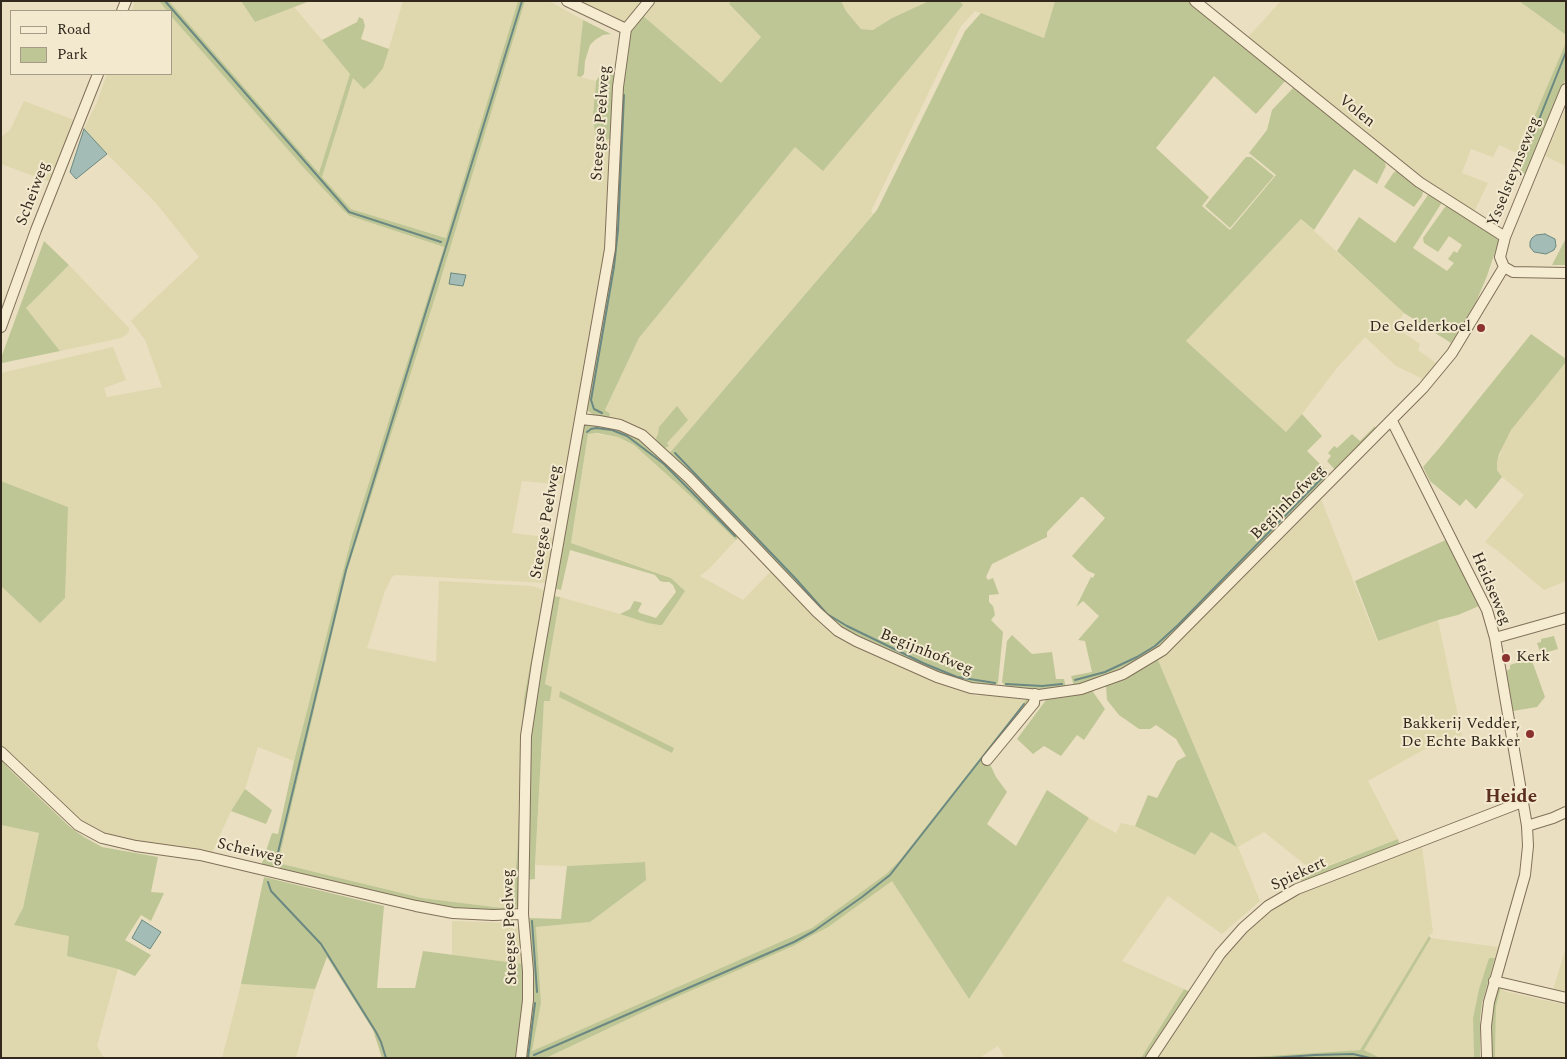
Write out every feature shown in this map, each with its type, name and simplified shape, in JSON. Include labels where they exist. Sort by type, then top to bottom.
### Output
[{"type":"street","points":[[566,1],[626,29],[649,1]]},
{"type":"street","name":"Volen","points":[[1195,1],[1419,182],[1505,236]]},
{"type":"street","name":"Steegse Peelweg","points":[[521,1058],[528,1000],[528,971],[523,914],[526,736],[610,248],[618,87],[626,29]]},
{"type":"street","name":"Scheiweg","points":[[1,327],[36,230],[98,75]]},
{"type":"street","name":"Ysselsteynseweg","points":[[1504,267],[1500,261],[1500,254],[1505,236],[1566,89]]},
{"type":"street","points":[[1392,421],[1452,353],[1504,267],[1513,272],[1566,273]]},
{"type":"street","name":"Begijnhofweg","points":[[581,419],[599,420],[620,425],[642,435],[689,478],[817,612],[838,631],[937,677],[971,688],[1035,694],[1081,689],[1124,674],[1163,650],[1392,421]]},
{"type":"street","name":"Heidseweg","points":[[1392,421],[1487,610],[1495,638],[1527,826],[1528,846],[1525,875],[1494,981],[1487,1013],[1487,1058]]},
{"type":"street","points":[[1495,638],[1566,618]]},
{"type":"street","points":[[987,760],[1034,703],[1035,694]]},
{"type":"street","name":"Scheiweg","points":[[1,752],[78,825],[102,838],[136,846],[200,856],[425,908],[453,913],[485,915],[523,914]]},
{"type":"street","name":"Spiekert","points":[[1151,1058],[1220,954],[1243,928],[1268,906],[1297,889],[1522,802]]},
{"type":"street","points":[[1527,826],[1566,812]]},
{"type":"street","points":[[1494,981],[1566,998]]},
{"type":"shaded area","points":[[135,1],[159,1],[166,10],[132,10]]},
{"type":"shaded area","points":[[169,1],[241,1],[255,22],[294,7],[351,74],[320,174]]},
{"type":"shaded area","points":[[403,1],[518,1],[447,238],[351,209],[322,177],[353,78],[359,84],[386,58]]},
{"type":"shaded area","points":[[525,1],[549,1],[583,20],[577,76],[596,81],[593,115],[612,138],[607,249],[564,485],[522,481],[512,533],[554,538],[548,577],[546,583],[396,575],[392,577],[385,591],[367,648],[436,662],[439,581],[532,586],[544,590],[524,698],[514,895],[511,903],[502,908],[422,898],[278,863],[347,571],[435,298]]},
{"type":"shaded area","points":[[577,1],[642,1],[624,22]]},
{"type":"shaded area","points":[[652,1],[731,1],[729,5],[761,37],[721,83],[641,14]]},
{"type":"shaded area","points":[[841,1],[929,1],[892,18],[874,30],[861,29],[846,11]]},
{"type":"shaded area","points":[[960,1],[1055,1],[1044,38],[975,11],[961,26],[871,211],[873,214],[668,455],[608,419],[605,410],[639,338],[795,146],[823,170],[963,5]]},
{"type":"shaded area","points":[[1281,1],[1519,1],[1566,35],[1566,42],[1519,154],[1499,145],[1493,157],[1471,149],[1462,173],[1488,183],[1474,212],[1420,177],[1247,38]]},
{"type":"shaded area","points":[[172,17],[303,167],[350,216],[444,247],[352,536],[294,761],[258,747],[245,789],[231,811],[211,855],[114,837],[92,829],[66,808],[59,815],[9,769],[1,759],[1,586],[40,623],[68,507],[1,481],[1,373],[113,347],[126,380],[104,388],[107,397],[162,387],[145,340],[131,321],[199,257],[156,203],[84,129],[97,102],[107,75],[172,75]]},
{"type":"shaded area","points":[[24,101],[74,120],[50,182],[1,164],[1,137],[10,130]]},
{"type":"shaded area","points":[[1566,107],[1566,166],[1545,156]]},
{"type":"shaded area","points":[[1301,219],[1404,313],[1395,327],[1420,344],[1418,350],[1436,363],[1423,379],[1396,366],[1365,337],[1337,368],[1286,432],[1186,341]]},
{"type":"shaded area","points":[[69,265],[129,328],[126,335],[121,338],[60,351],[26,308]]},
{"type":"shaded area","points":[[1566,362],[1566,581],[1544,590],[1485,542],[1524,495],[1502,477],[1497,470],[1497,463],[1503,445],[1520,417]]},
{"type":"shaded area","points":[[588,434],[618,437],[634,445],[736,540],[700,576],[743,600],[773,569],[779,580],[822,625],[830,632],[854,645],[966,693],[978,696],[991,693],[1029,696],[899,861],[886,874],[812,928],[532,1051],[541,1003],[536,927],[590,922],[645,862],[567,866],[535,865],[544,701],[550,701],[552,687],[545,684],[560,597],[662,625],[672,611],[682,588],[671,578],[571,543]],"holes":[[[560,691],[672,752],[560,697]]]},
{"type":"shaded area","points":[[1321,499],[1377,641],[1438,620],[1462,735],[1423,750],[1368,781],[1398,839],[1313,871],[1264,832],[1238,847],[1260,901],[1222,934],[1168,896],[1122,961],[1184,989],[1141,1058],[1005,1058],[998,1046],[979,1058],[546,1058],[656,1006],[813,936],[892,880],[969,999],[1089,818],[1116,833],[1121,823],[1135,826],[1195,855],[1211,832],[1237,846],[1158,660],[1201,620]]},
{"type":"shaded area","points":[[1,825],[39,833],[23,908],[70,936],[67,956],[118,969],[97,1046],[104,1058],[1,1058]]},
{"type":"shaded area","points":[[1422,847],[1433,932],[1360,1050],[1236,1058],[1155,1058],[1235,943],[1253,923],[1298,894]]},
{"type":"shaded area","points":[[452,921],[512,923],[520,930],[523,964],[452,955]]},
{"type":"shaded area","points":[[1431,938],[1498,947],[1495,958],[1489,958],[1479,989],[1473,1018],[1474,1058],[1380,1058],[1363,1051]]},
{"type":"shaded area","points":[[1566,947],[1566,994],[1553,990]]},
{"type":"shaded area","points":[[241,984],[315,989],[296,1058],[222,1058]]},
{"type":"shaded area","points":[[1501,987],[1504,991],[1566,1005],[1566,1058],[1495,1058],[1496,1007]]},
{"type":"green space","points":[[159,1],[169,1],[319,173],[350,74],[322,40],[357,22],[359,17],[363,19],[365,26],[361,39],[389,49],[383,68],[364,89],[353,78],[322,177],[351,209],[446,238],[518,1],[525,1],[435,298],[347,571],[278,863],[422,898],[502,908],[511,903],[514,895],[517,855],[524,698],[544,590],[546,596],[530,686],[521,895],[517,907],[510,912],[444,909],[264,867],[262,863],[272,833],[278,834],[294,761],[352,536],[444,247],[350,216],[344,211],[172,17],[172,10],[166,10]]},
{"type":"green space","points":[[241,1],[310,1],[255,22]]},
{"type":"green space","points":[[731,1],[841,1],[846,11],[861,29],[873,30],[892,18],[929,1],[960,1],[963,5],[823,171],[795,147],[639,338],[605,410],[610,414],[608,419],[595,416],[588,411],[587,401],[610,273],[622,80],[628,34],[641,14],[721,83],[761,37],[729,4]]},
{"type":"green space","points":[[1055,1],[1190,1],[1286,80],[1256,114],[1214,76],[1156,148],[1209,197],[1202,206],[1230,230],[1276,175],[1249,153],[1267,130],[1272,110],[1295,86],[1383,157],[1386,166],[1377,184],[1354,169],[1314,230],[1301,219],[1186,341],[1286,432],[1302,414],[1322,436],[1307,451],[1332,476],[1155,651],[1125,670],[1074,686],[1071,676],[1092,672],[1085,641],[1078,640],[1099,616],[1083,601],[1076,607],[1091,577],[1093,578],[1095,574],[1088,571],[1072,556],[1105,518],[1081,497],[1047,532],[1047,537],[992,564],[986,577],[988,580],[993,578],[999,594],[989,595],[989,602],[993,606],[995,615],[991,620],[1003,632],[998,683],[991,688],[963,684],[882,651],[833,623],[668,455],[877,210],[965,31],[981,13],[1044,38]]},
{"type":"green space","points":[[1519,1],[1566,1],[1566,35]]},
{"type":"green space","points":[[583,20],[611,34],[603,35],[590,45],[585,61],[584,74],[581,77],[577,76]]},
{"type":"green space","points":[[1566,42],[1566,78],[1525,174],[1513,167]]},
{"type":"green space","points":[[600,75],[616,75],[612,138],[603,141],[599,140],[595,134],[593,115],[596,81]]},
{"type":"green space","points":[[1246,157],[1251,157],[1274,176],[1230,228],[1205,206]]},
{"type":"green space","points":[[1399,171],[1424,188],[1422,196],[1414,207],[1384,187],[1394,172]]},
{"type":"green space","points":[[1430,192],[1441,200],[1441,204],[1413,248],[1447,271],[1454,263],[1448,259],[1454,251],[1457,253],[1462,245],[1449,236],[1438,252],[1424,243],[1423,238],[1445,207],[1450,205],[1499,240],[1476,302],[1451,343],[1404,313],[1337,251],[1359,217],[1395,243]]},
{"type":"green space","points":[[1566,238],[1566,265],[1552,265]]},
{"type":"green space","points":[[44,241],[69,265],[26,308],[60,351],[2,363],[1,358]]},
{"type":"green space","points":[[1531,334],[1566,359],[1566,362],[1511,430],[1499,454],[1497,463],[1497,470],[1502,477],[1476,509],[1466,499],[1460,506],[1430,481],[1423,467]]},
{"type":"green space","points":[[677,406],[688,420],[667,443],[669,446],[665,448],[656,438],[659,427]]},
{"type":"green space","points":[[584,424],[612,425],[639,439],[666,462],[740,535],[736,540],[634,445],[618,437],[597,433],[588,434],[571,543],[671,578],[685,591],[662,625],[648,623],[620,614],[630,609],[634,601],[642,603],[638,611],[640,613],[656,618],[676,592],[673,585],[669,582],[660,581],[655,575],[570,550],[561,590],[556,589],[554,585],[581,429]]},
{"type":"green space","points":[[1375,426],[1375,433],[1336,471],[1327,461],[1331,456],[1328,453],[1334,446],[1337,448],[1352,434],[1360,441]]},
{"type":"green space","points":[[1,481],[68,507],[65,598],[40,623],[1,586]]},
{"type":"green space","points":[[1448,539],[1479,606],[1458,615],[1378,641],[1355,581]]},
{"type":"green space","points":[[553,596],[560,597],[545,684],[552,687],[550,701],[544,701],[535,879],[526,880],[531,714]]},
{"type":"green space","points":[[1012,635],[1032,654],[1052,652],[1056,679],[1064,679],[1066,688],[1036,691],[1008,689],[1002,682],[1007,641]]},
{"type":"green space","points":[[1554,636],[1558,649],[1541,654],[1537,643],[1541,642],[1541,639]]},
{"type":"green space","points":[[1531,658],[1545,697],[1537,707],[1513,711],[1506,671],[1510,669],[1510,665]]},
{"type":"green space","points":[[1158,660],[1237,847],[1211,832],[1195,855],[1135,826],[1148,795],[1157,798],[1177,761],[1186,756],[1176,739],[1156,725],[1150,729],[1139,729],[1119,715],[1107,700],[1106,686]]},
{"type":"green space","points":[[1091,689],[1105,709],[1084,740],[1077,735],[1061,756],[1044,746],[1033,754],[1017,739],[1047,697]]},
{"type":"green space","points":[[560,691],[674,748],[672,753],[559,697]]},
{"type":"green space","points":[[1029,696],[1031,699],[987,758],[996,777],[1007,792],[987,824],[1016,846],[1047,790],[1089,818],[969,999],[892,881],[828,927],[793,946],[656,1006],[546,1058],[524,1058],[528,918],[561,919],[567,866],[645,862],[646,880],[590,922],[536,927],[541,1003],[532,1051],[812,928],[886,874],[899,861]]},
{"type":"green space","points":[[1,759],[9,769],[70,827],[84,837],[102,847],[158,857],[151,892],[164,893],[151,921],[141,915],[125,940],[151,955],[135,976],[118,969],[67,956],[69,936],[14,925],[23,908],[39,833],[1,825]]},
{"type":"green space","points":[[245,789],[272,810],[266,824],[231,811]]},
{"type":"green space","points":[[1398,839],[1400,846],[1302,884],[1300,877]]},
{"type":"green space","points":[[264,877],[384,906],[377,988],[415,988],[423,951],[523,964],[524,998],[516,1058],[382,1058],[373,1030],[327,957],[315,989],[241,984]]},
{"type":"green space","points":[[1429,936],[1431,938],[1364,1050],[1380,1058],[1236,1058],[1360,1050]]},
{"type":"green space","points":[[1489,958],[1495,958],[1482,1003],[1480,1058],[1474,1058],[1473,1018],[1479,989]]},
{"type":"green space","points":[[1501,987],[1496,1007],[1495,1058],[1490,1058],[1491,1010],[1497,989]]},
{"type":"green space","points":[[1184,989],[1190,992],[1149,1058],[1141,1058]]},
{"type":"water","points":[[84,129],[107,154],[76,179],[70,172]]},
{"type":"water","points":[[1545,234],[1555,239],[1556,246],[1554,250],[1546,254],[1534,252],[1530,247],[1532,238],[1536,235]]},
{"type":"water","points":[[451,273],[466,275],[463,286],[449,284]]},
{"type":"water","points":[[142,920],[161,932],[150,949],[132,938]]},
{"type":"waterway","points":[[165,1],[349,212],[441,242]]},
{"type":"waterway","points":[[275,865],[346,570],[522,1]]},
{"type":"waterway","points":[[1520,167],[1566,52]]},
{"type":"waterway","points":[[602,413],[594,409],[591,400],[614,267],[618,230],[624,95]]},
{"type":"waterway","points":[[587,432],[596,428],[612,430],[627,436],[664,464],[735,536]]},
{"type":"waterway","points":[[675,453],[827,614],[847,626],[923,663],[957,677],[995,683]]},
{"type":"waterway","points":[[1075,680],[1105,672],[1155,646],[1178,625],[1324,476]]},
{"type":"waterway","points":[[1006,684],[1042,686],[1062,684]]},
{"type":"waterway","points":[[534,1055],[794,942],[814,931],[862,897],[890,875],[1024,704]]},
{"type":"waterway","points":[[268,882],[271,891],[321,944],[376,1032],[386,1058]]},
{"type":"waterway","points":[[532,921],[537,992]]},
{"type":"waterway","points":[[528,1058],[535,1003]]},
{"type":"waterway","points":[[1271,1058],[1353,1054],[1370,1058]]},
{"type":"place","name":"De Gelderkoel","points":[[1481,328]]},
{"type":"place","name":"Kerk","points":[[1506,658]]},
{"type":"place","name":"Bakkerij Vedder, De Echte Bakker","points":[[1530,734]]},
{"type":"district","name":"Heide","points":[[1511,798]]}]
